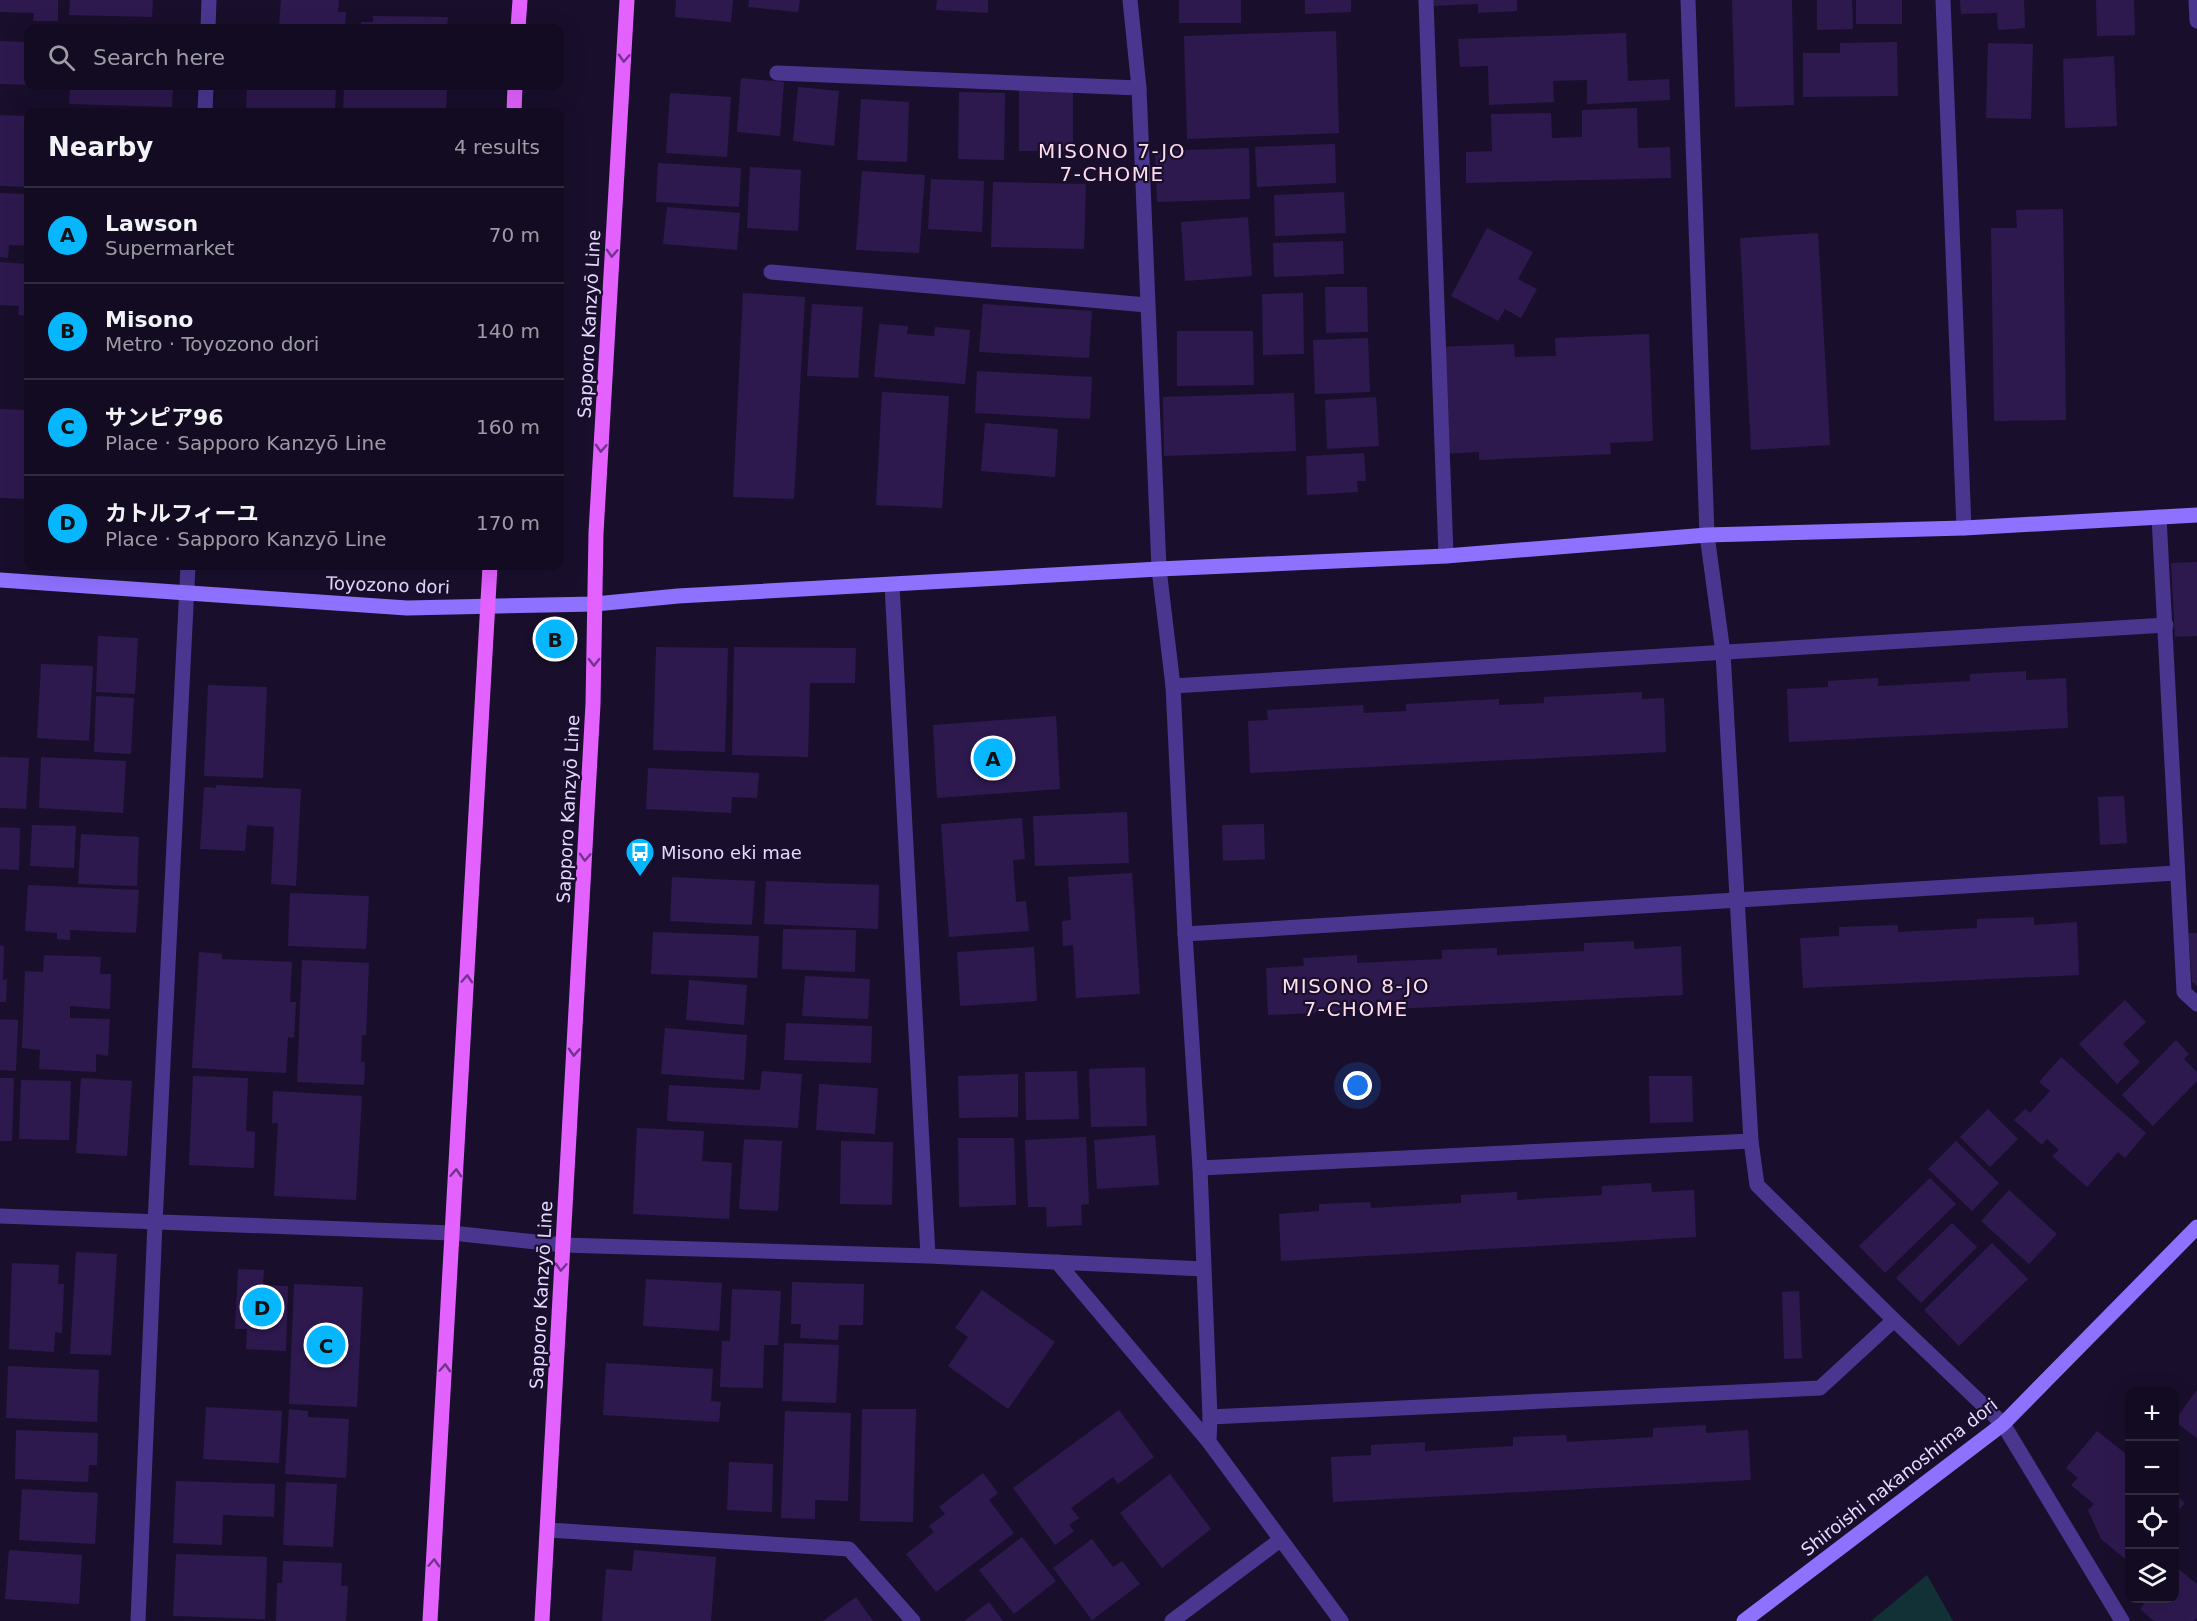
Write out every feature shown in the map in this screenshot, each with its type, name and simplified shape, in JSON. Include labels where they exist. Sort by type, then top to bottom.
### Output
[{"type":"main road","points":[[518,24],[520,0]]},
{"type":"main road","name":"Sapporo Kanzyō Line","points":[[542,1621],[594,704],[596,533],[627,0]]},
{"type":"main road","points":[[514,108],[515,90]]},
{"type":"main road","points":[[430,1621],[490,570]]},
{"type":"street","points":[[208,24],[209,0]]},
{"type":"street","points":[[1130,0],[1139,88],[1159,569],[1173,686],[1185,934],[1200,1168],[1210,1417],[1209,1442]]},
{"type":"street","points":[[1426,0],[1446,556]]},
{"type":"street","points":[[1688,0],[1707,535],[1723,653],[1751,1141],[1757,1185],[2003,1424],[2122,1621]]},
{"type":"street","points":[[1942,0],[1964,528]]},
{"type":"street","points":[[2196,0],[2197,21]]},
{"type":"street","points":[[777,73],[1139,88]]},
{"type":"street","points":[[205,108],[206,90]]},
{"type":"street","points":[[771,272],[1147,305]]},
{"type":"street","name":"Toyozono dori","points":[[0,580],[407,608],[595,604],[678,596],[1159,569],[1446,556],[1707,535],[1964,528],[2197,515]]},
{"type":"street","points":[[2159,517],[2184,992],[2197,1004]]},
{"type":"street","points":[[138,1621],[155,1223],[188,570]]},
{"type":"street","points":[[892,585],[928,1256]]},
{"type":"street","points":[[1173,686],[2166,625]]},
{"type":"street","points":[[1185,934],[2176,873]]},
{"type":"street","points":[[1200,1168],[1751,1141]]},
{"type":"street","points":[[0,1216],[452,1233],[563,1245],[928,1256],[1204,1269]]},
{"type":"street","name":"Shiroishi nakanoshima dori","points":[[1743,1621],[2003,1424],[2197,1227]]},
{"type":"street","points":[[1057,1262],[1209,1442],[1341,1621]]},
{"type":"street","points":[[1210,1417],[1820,1388],[1894,1320]]},
{"type":"street","points":[[548,1530],[849,1549],[913,1621]]},
{"type":"street","points":[[1172,1621],[1280,1540]]},
{"type":"green space","points":[[1927,1575],[1953,1621],[1871,1621]]},
{"type":"building","points":[[0,0],[58,0],[58,21],[33,21],[34,13],[0,12]]},
{"type":"building","points":[[70,0],[153,0],[152,17],[69,15]]},
{"type":"building","points":[[281,0],[339,0],[338,12],[346,12],[345,24],[279,24]]},
{"type":"building","points":[[676,0],[733,0],[731,22],[675,17]]},
{"type":"building","points":[[749,0],[800,0],[798,12],[748,7]]},
{"type":"building","points":[[937,0],[988,0],[988,13],[936,10]]},
{"type":"building","points":[[1179,0],[1241,0],[1241,23],[1179,23]]},
{"type":"building","points":[[1305,0],[1351,0],[1351,12],[1305,14]]},
{"type":"building","points":[[1433,0],[1517,0],[1517,11],[1478,13],[1478,4],[1433,6]]},
{"type":"building","points":[[1732,0],[1792,0],[1794,105],[1735,107]]},
{"type":"building","points":[[1817,0],[1852,0],[1853,29],[1817,30]]},
{"type":"building","points":[[1856,0],[1902,0],[1902,24],[1856,24]]},
{"type":"building","points":[[1960,0],[2024,0],[2025,28],[1998,30],[1997,13],[1961,14]]},
{"type":"building","points":[[2096,0],[2134,0],[2135,35],[2097,36]]},
{"type":"building","points":[[373,16],[448,17],[447,24],[361,24],[361,22],[373,22]]},
{"type":"building","points":[[1336,31],[1339,133],[1187,139],[1184,36]]},
{"type":"building","points":[[1626,33],[1628,81],[1669,79],[1670,100],[1587,104],[1587,80],[1553,81],[1554,102],[1489,105],[1488,66],[1460,67],[1458,39]]},
{"type":"building","points":[[0,41],[24,42],[24,85],[0,84]]},
{"type":"building","points":[[1897,42],[1898,96],[1803,97],[1803,53],[1840,53],[1840,43]]},
{"type":"building","points":[[1988,43],[2033,44],[2031,119],[1986,118]]},
{"type":"building","points":[[2114,56],[2117,126],[2065,128],[2063,59]]},
{"type":"building","points":[[741,78],[784,82],[780,136],[737,132]]},
{"type":"building","points":[[1019,83],[1073,84],[1073,151],[1019,151]]},
{"type":"building","points":[[798,87],[839,91],[834,146],[793,141]]},
{"type":"building","points":[[70,90],[173,90],[172,107],[69,104]]},
{"type":"building","points":[[247,90],[336,90],[335,108],[246,108]]},
{"type":"building","points":[[344,90],[447,90],[446,108],[343,108]]},
{"type":"building","points":[[959,92],[1005,93],[1004,160],[958,159]]},
{"type":"building","points":[[670,93],[731,97],[727,157],[666,153]]},
{"type":"building","points":[[861,99],[909,102],[907,162],[857,160]]},
{"type":"building","points":[[1637,108],[1638,148],[1670,147],[1671,178],[1466,183],[1466,152],[1492,151],[1491,114],[1551,113],[1552,138],[1582,137],[1582,110]]},
{"type":"building","points":[[0,115],[24,116],[24,187],[0,186]]},
{"type":"building","points":[[1335,144],[1336,183],[1257,187],[1255,147]]},
{"type":"building","points":[[1249,148],[1250,199],[1157,202],[1155,151]]},
{"type":"building","points":[[658,163],[741,168],[739,207],[656,202]]},
{"type":"building","points":[[750,167],[801,170],[798,231],[747,228]]},
{"type":"building","points":[[862,171],[925,175],[919,253],[856,250]]},
{"type":"building","points":[[931,179],[984,181],[982,232],[928,229]]},
{"type":"building","points":[[993,182],[1086,184],[1084,249],[991,247]]},
{"type":"building","points":[[1344,192],[1346,233],[1275,236],[1274,195]]},
{"type":"building","points":[[0,193],[24,194],[24,246],[9,245],[8,258],[0,257]]},
{"type":"building","points":[[667,207],[740,213],[737,250],[663,244]]},
{"type":"building","points":[[2063,209],[2066,420],[1994,421],[1991,228],[2017,228],[2016,210]]},
{"type":"building","points":[[1248,217],[1252,276],[1185,281],[1181,222]]},
{"type":"building","points":[[1487,228],[1533,252],[1518,279],[1537,289],[1521,318],[1505,309],[1498,321],[1451,296]]},
{"type":"building","points":[[1818,233],[1830,445],[1751,450],[1740,238]]},
{"type":"building","points":[[1343,241],[1344,274],[1274,277],[1273,243]]},
{"type":"building","points":[[0,262],[24,264],[24,316],[18,315],[19,306],[0,305]]},
{"type":"building","points":[[1325,287],[1367,287],[1368,332],[1326,333]]},
{"type":"building","points":[[743,293],[805,297],[794,499],[733,497]]},
{"type":"building","points":[[1303,293],[1304,354],[1263,355],[1262,294]]},
{"type":"building","points":[[812,304],[863,307],[858,378],[807,376]]},
{"type":"building","points":[[983,304],[1092,311],[1089,358],[979,352]]},
{"type":"building","points":[[879,324],[908,326],[907,334],[934,336],[935,327],[970,330],[965,384],[874,377]]},
{"type":"building","points":[[1177,331],[1253,331],[1254,385],[1177,386]]},
{"type":"building","points":[[1649,334],[1653,441],[1610,443],[1611,454],[1479,460],[1479,452],[1443,454],[1438,347],[1514,344],[1515,357],[1556,356],[1555,338]]},
{"type":"building","points":[[1368,338],[1370,392],[1315,394],[1313,340]]},
{"type":"building","points":[[977,371],[1092,377],[1090,419],[975,413]]},
{"type":"building","points":[[882,392],[949,396],[942,508],[876,505]]},
{"type":"building","points":[[1294,393],[1296,451],[1164,456],[1163,397]]},
{"type":"building","points":[[1376,397],[1379,446],[1327,449],[1325,400]]},
{"type":"building","points":[[0,409],[24,410],[24,499],[0,498]]},
{"type":"building","points":[[985,423],[1058,429],[1055,477],[981,471]]},
{"type":"building","points":[[1364,453],[1366,481],[1357,481],[1358,492],[1307,495],[1306,456]]},
{"type":"building","points":[[2197,562],[2197,636],[2175,637],[2171,563]]},
{"type":"building","points":[[98,636],[138,638],[135,694],[96,692]]},
{"type":"building","points":[[656,647],[728,648],[725,752],[653,750]]},
{"type":"building","points":[[734,647],[856,648],[855,683],[810,683],[808,757],[732,755]]},
{"type":"building","points":[[41,664],[93,666],[89,741],[37,738]]},
{"type":"building","points":[[2026,671],[2026,680],[2066,678],[2068,728],[1789,742],[1787,689],[1828,687],[1828,681],[1878,678],[1878,686],[1970,681],[1970,674]]},
{"type":"building","points":[[208,685],[267,687],[263,778],[204,776]]},
{"type":"building","points":[[1642,692],[1642,699],[1664,698],[1666,752],[1250,773],[1248,721],[1268,720],[1267,710],[1363,705],[1364,713],[1406,711],[1406,704],[1499,699],[1499,705],[1544,703],[1544,697]]},
{"type":"building","points":[[96,696],[134,698],[131,754],[94,752]]},
{"type":"building","points":[[1056,716],[1060,789],[937,798],[933,725]]},
{"type":"building","points":[[0,757],[29,758],[26,809],[0,808]]},
{"type":"building","points":[[41,757],[126,761],[123,813],[39,808]]},
{"type":"building","points":[[648,768],[759,773],[757,798],[732,797],[731,813],[646,809]]},
{"type":"building","points":[[216,785],[301,789],[296,886],[271,884],[274,827],[247,825],[245,851],[200,849],[204,787],[216,788]]},
{"type":"building","points":[[2124,796],[2127,843],[2100,845],[2098,797]]},
{"type":"building","points":[[1127,812],[1129,863],[1035,866],[1033,816]]},
{"type":"building","points":[[1022,818],[1025,859],[1013,860],[1016,902],[1026,901],[1029,931],[949,937],[941,824]]},
{"type":"building","points":[[1264,824],[1265,859],[1223,861],[1222,825]]},
{"type":"building","points":[[32,825],[76,826],[74,868],[30,866]]},
{"type":"building","points":[[0,827],[20,828],[19,870],[0,869]]},
{"type":"building","points":[[81,834],[139,837],[137,886],[78,884]]},
{"type":"building","points":[[1132,873],[1140,994],[1076,998],[1073,945],[1063,946],[1062,921],[1071,920],[1068,877]]},
{"type":"building","points":[[672,877],[755,881],[752,925],[670,921]]},
{"type":"building","points":[[766,881],[879,885],[878,929],[764,924]]},
{"type":"building","points":[[28,885],[139,890],[136,933],[70,930],[70,940],[57,939],[57,933],[25,931]]},
{"type":"building","points":[[290,893],[369,896],[366,949],[288,946]]},
{"type":"building","points":[[2034,917],[2034,925],[2077,922],[2079,975],[1803,988],[1800,938],[1839,936],[1839,927],[1898,925],[1898,932],[1977,928],[1977,919]]},
{"type":"building","points":[[783,929],[856,930],[855,972],[782,969]]},
{"type":"building","points":[[653,932],[759,936],[757,978],[651,974]]},
{"type":"building","points":[[2188,933],[2197,933],[2197,986],[2192,982]]},
{"type":"building","points":[[1634,941],[1634,949],[1681,946],[1683,995],[1268,1015],[1266,968],[1304,966],[1303,958],[1357,955],[1357,963],[1442,959],[1442,950],[1497,948],[1497,955],[1584,951],[1584,943]]},
{"type":"building","points":[[0,945],[4,946],[3,980],[7,979],[6,1002],[0,1002]]},
{"type":"building","points":[[1034,947],[1037,1001],[960,1006],[957,952]]},
{"type":"building","points":[[199,952],[222,954],[222,959],[292,962],[290,1002],[296,1002],[294,1038],[288,1037],[286,1073],[192,1068]]},
{"type":"building","points":[[44,955],[101,957],[100,974],[111,974],[110,1009],[70,1006],[70,1018],[110,1019],[108,1056],[96,1054],[96,1072],[39,1069],[40,1050],[22,1048],[25,971],[43,972]]},
{"type":"building","points":[[302,960],[369,963],[366,1035],[362,1035],[361,1062],[365,1062],[364,1085],[297,1082]]},
{"type":"building","points":[[805,976],[870,979],[868,1019],[802,1016]]},
{"type":"building","points":[[689,980],[747,985],[744,1025],[686,1020]]},
{"type":"building","points":[[2125,1000],[2146,1022],[2123,1044],[2140,1062],[2117,1084],[2079,1044]]},
{"type":"building","points":[[0,1019],[18,1020],[16,1071],[0,1070]]},
{"type":"building","points":[[786,1023],[872,1026],[871,1063],[784,1060]]},
{"type":"building","points":[[665,1028],[747,1035],[744,1080],[661,1074]]},
{"type":"building","points":[[2176,1040],[2189,1054],[2184,1059],[2197,1072],[2197,1081],[2153,1126],[2122,1095]]},
{"type":"building","points":[[2061,1057],[2146,1133],[2125,1158],[2118,1152],[2087,1187],[2052,1156],[2059,1150],[2047,1139],[2042,1145],[2014,1120],[2025,1109],[2030,1113],[2050,1091],[2039,1082]]},
{"type":"building","points":[[1145,1067],[1147,1126],[1091,1127],[1089,1069]]},
{"type":"building","points":[[762,1071],[802,1074],[798,1128],[667,1121],[669,1085],[760,1090]]},
{"type":"building","points":[[1077,1071],[1079,1119],[1026,1120],[1025,1072]]},
{"type":"building","points":[[1018,1074],[1018,1117],[959,1118],[958,1076]]},
{"type":"building","points":[[193,1076],[248,1078],[246,1131],[255,1132],[254,1168],[189,1165]]},
{"type":"building","points":[[1649,1076],[1692,1076],[1693,1122],[1650,1123]]},
{"type":"building","points":[[0,1078],[14,1078],[12,1141],[0,1141]]},
{"type":"building","points":[[81,1078],[132,1081],[127,1156],[76,1153]]},
{"type":"building","points":[[21,1080],[71,1081],[69,1140],[19,1139]]},
{"type":"building","points":[[819,1084],[878,1088],[875,1134],[816,1130]]},
{"type":"building","points":[[273,1091],[362,1096],[356,1200],[274,1196],[278,1123],[272,1123]]},
{"type":"building","points":[[1988,1109],[2018,1139],[1990,1167],[1960,1137]]},
{"type":"building","points":[[637,1128],[704,1131],[702,1161],[732,1163],[729,1219],[633,1214]]},
{"type":"building","points":[[1155,1135],[1159,1185],[1097,1189],[1094,1140]]},
{"type":"building","points":[[1086,1137],[1089,1204],[1081,1205],[1082,1225],[1047,1227],[1046,1207],[1028,1207],[1025,1140]]},
{"type":"building","points":[[958,1138],[1014,1138],[1016,1205],[959,1207]]},
{"type":"building","points":[[744,1139],[782,1141],[778,1211],[739,1209]]},
{"type":"building","points":[[841,1141],[893,1142],[892,1205],[840,1204]]},
{"type":"building","points":[[1956,1141],[1999,1183],[1972,1211],[1928,1169]]},
{"type":"building","points":[[1930,1178],[1956,1204],[1885,1273],[1859,1246]]},
{"type":"building","points":[[1651,1183],[1652,1192],[1694,1190],[1696,1237],[1281,1261],[1279,1214],[1319,1211],[1319,1204],[1370,1202],[1371,1208],[1461,1203],[1461,1195],[1517,1192],[1517,1200],[1602,1195],[1602,1186]]},
{"type":"building","points":[[2009,1190],[2057,1234],[2029,1264],[1981,1221]]},
{"type":"building","points":[[1952,1223],[1977,1247],[1921,1303],[1896,1278]]},
{"type":"building","points":[[1992,1243],[2028,1279],[1959,1346],[1924,1310]]},
{"type":"building","points":[[76,1252],[117,1254],[111,1355],[70,1354]]},
{"type":"building","points":[[12,1263],[59,1265],[58,1284],[64,1284],[62,1333],[55,1332],[54,1352],[9,1349]]},
{"type":"building","points":[[238,1269],[264,1270],[263,1285],[288,1286],[286,1351],[246,1349],[247,1329],[235,1329]]},
{"type":"building","points":[[646,1279],[722,1283],[719,1331],[643,1326]]},
{"type":"building","points":[[792,1282],[864,1284],[863,1325],[839,1325],[838,1340],[800,1338],[801,1324],[791,1324]]},
{"type":"building","points":[[294,1284],[363,1287],[357,1407],[289,1404]]},
{"type":"building","points":[[732,1289],[781,1291],[778,1345],[764,1345],[763,1388],[720,1387],[722,1341],[730,1341]]},
{"type":"building","points":[[982,1290],[1055,1342],[1008,1409],[948,1366],[968,1337],[955,1328]]},
{"type":"building","points":[[1799,1291],[1802,1358],[1784,1359],[1782,1292]]},
{"type":"building","points":[[784,1343],[839,1345],[836,1403],[782,1401]]},
{"type":"building","points":[[606,1363],[713,1369],[711,1401],[721,1402],[719,1422],[603,1415]]},
{"type":"building","points":[[8,1366],[99,1370],[97,1422],[6,1418]]},
{"type":"building","points":[[2197,1390],[2197,1438],[2179,1425],[2179,1414]]},
{"type":"building","points":[[206,1407],[282,1411],[279,1463],[203,1459]]},
{"type":"building","points":[[289,1409],[308,1411],[308,1417],[349,1419],[346,1478],[285,1474]]},
{"type":"building","points":[[862,1409],[916,1409],[913,1522],[860,1521]]},
{"type":"building","points":[[1119,1410],[1154,1457],[1118,1484],[1113,1477],[1071,1508],[1079,1518],[1069,1525],[1074,1531],[1055,1545],[1013,1488]]},
{"type":"building","points":[[785,1411],[851,1413],[848,1501],[815,1500],[815,1519],[781,1518]]},
{"type":"building","points":[[1706,1425],[1706,1433],[1748,1430],[1751,1480],[1333,1502],[1331,1457],[1371,1455],[1371,1445],[1425,1442],[1425,1451],[1513,1446],[1513,1437],[1566,1435],[1567,1442],[1653,1437],[1653,1428]]},
{"type":"building","points":[[16,1430],[98,1433],[97,1465],[89,1465],[88,1482],[15,1479]]},
{"type":"building","points":[[2097,1431],[2125,1453],[2125,1559],[2101,1539],[2088,1510],[2094,1504],[2071,1485],[2078,1478],[2066,1468]]},
{"type":"building","points":[[729,1462],[773,1464],[772,1512],[727,1510]]},
{"type":"building","points":[[983,1473],[998,1493],[989,1500],[1014,1533],[936,1592],[906,1554],[934,1532],[929,1526],[945,1514],[939,1507]]},
{"type":"building","points":[[1170,1474],[1211,1529],[1162,1568],[1120,1513]]},
{"type":"building","points":[[176,1481],[275,1484],[274,1517],[223,1515],[222,1545],[173,1543]]},
{"type":"building","points":[[286,1482],[337,1484],[333,1547],[283,1545]]},
{"type":"building","points":[[22,1489],[98,1493],[95,1544],[19,1540]]},
{"type":"building","points":[[2179,1498],[2185,1503],[2179,1510]]},
{"type":"building","points":[[1022,1537],[1056,1581],[1014,1614],[979,1570]]},
{"type":"building","points":[[1092,1539],[1113,1567],[1122,1561],[1140,1584],[1092,1620],[1053,1568]]},
{"type":"building","points":[[9,1550],[82,1555],[79,1604],[5,1599]]},
{"type":"building","points":[[634,1550],[716,1557],[711,1621],[602,1621],[606,1569],[632,1571]]},
{"type":"building","points":[[176,1554],[267,1557],[265,1619],[173,1616]]},
{"type":"building","points":[[283,1561],[342,1563],[341,1586],[348,1586],[346,1621],[276,1621],[277,1583],[282,1583]]},
{"type":"building","points":[[2179,1569],[2197,1584],[2197,1618],[2194,1621],[2154,1621],[2140,1609],[2145,1603],[2179,1603]]},
{"type":"building","points":[[856,1597],[873,1621],[823,1621]]},
{"type":"building","points":[[989,1602],[1003,1621],[964,1621]]},
{"type":"place","name":"Misono","points":[[555,639]]},
{"type":"place","name":"Lawson","points":[[993,758]]},
{"type":"place","name":"Misono eki mae","points":[[640,878]]},
{"type":"place","name":"カトルフィーユ","points":[[262,1307]]},
{"type":"place","name":"サンピア96","points":[[326,1345]]},
{"type":"district","name":"MISONO 7-JO 7-CHOME","points":[[1112,162]]},
{"type":"district","name":"MISONO 8-JO 7-CHOME","points":[[1356,998]]}]
